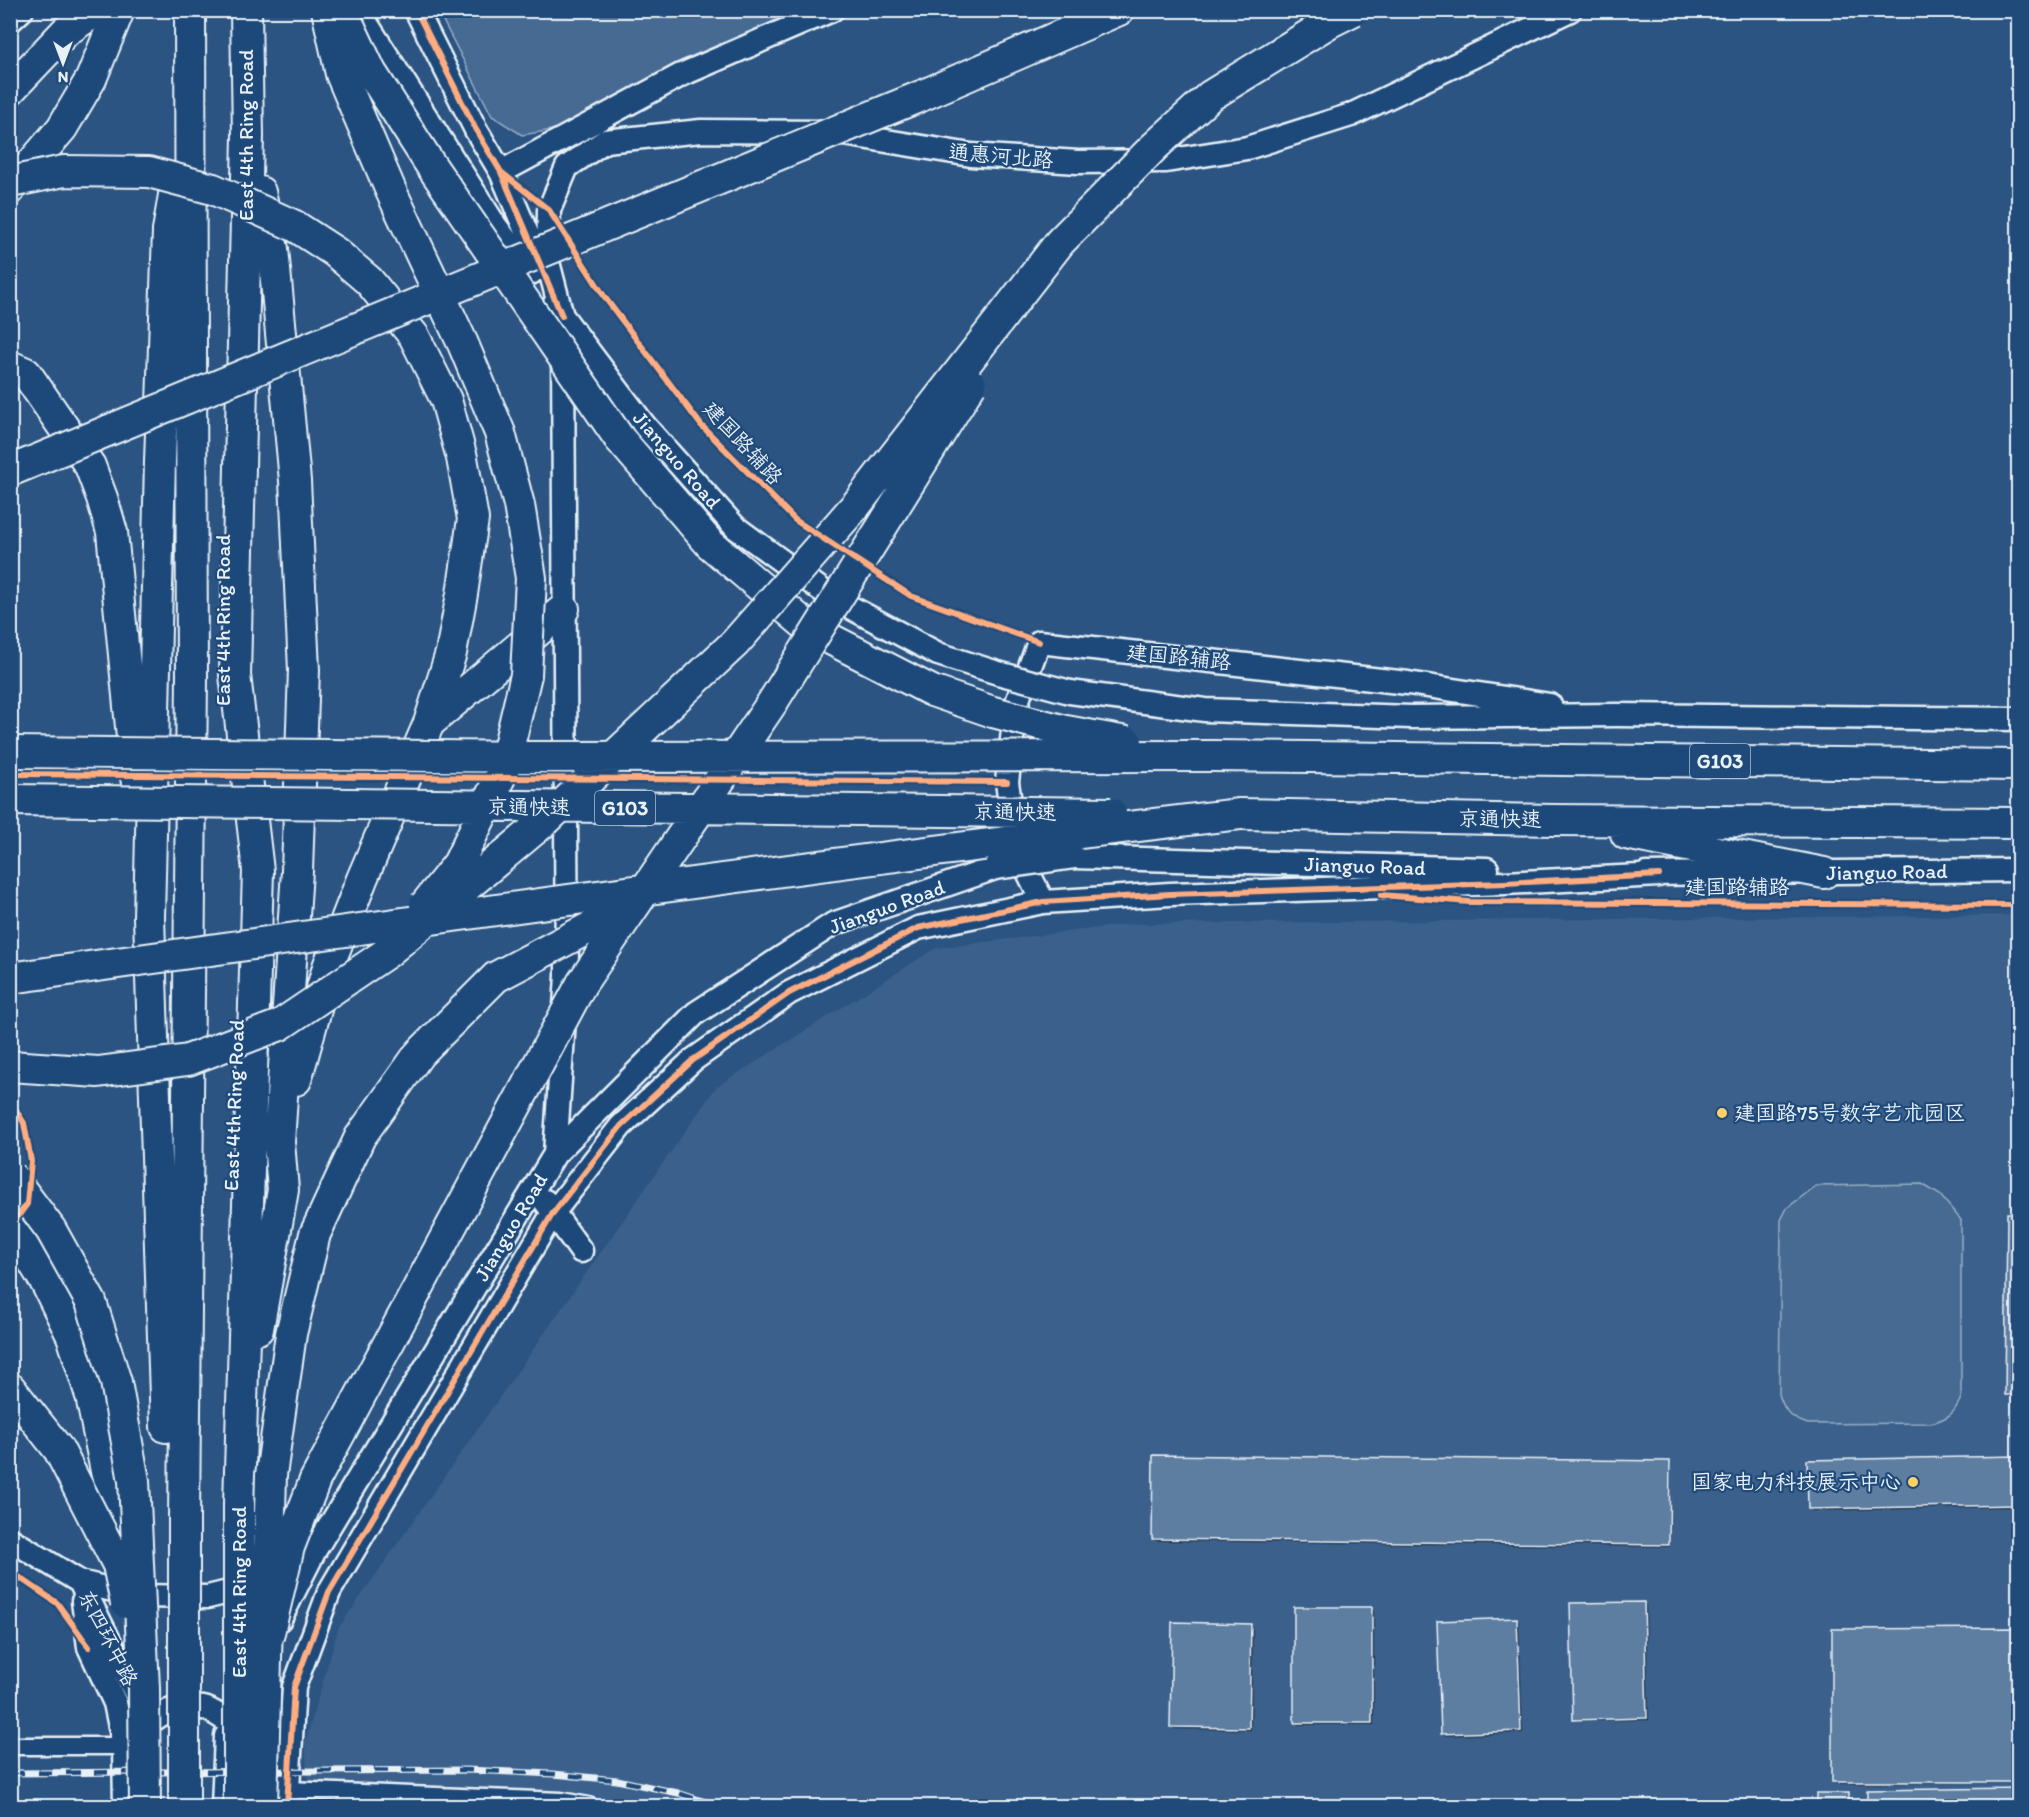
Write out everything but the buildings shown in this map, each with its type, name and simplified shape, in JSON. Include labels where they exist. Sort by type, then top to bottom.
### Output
[{"type":"highway","name":"East 4th Ring Road","points":[[184,1806],[184,1520],[192,677],[190,10]]},
{"type":"highway","name":"East 4th Ring Road","points":[[239,1806],[240,1433],[258,871],[235,675],[248,136],[246,10]]},
{"type":"highway","points":[[327,10],[340,74],[391,191],[463,344],[500,433],[519,505],[531,578],[526,675],[503,771],[458,864],[388,952]]},
{"type":"highway","points":[[342,10],[371,72],[424,155],[619,438],[710,544],[809,628],[932,691],[993,712],[1066,731],[1213,756]]},
{"type":"highway","points":[[10,471],[921,96],[1119,10]]},
{"type":"highway","points":[[10,1066],[98,1072],[188,1060],[279,1025],[388,952],[546,820],[735,643],[858,504],[1060,242],[1154,147],[1210,96],[1330,22],[1354,10]]},
{"type":"highway","points":[[10,90],[66,31],[104,13]]},
{"type":"highway","points":[[10,189],[62,129],[91,79],[104,13]]},
{"type":"highway","points":[[184,1520],[167,1466],[149,917],[160,451],[168,231],[190,92]]},
{"type":"highway","points":[[240,1433],[283,1190],[279,1142],[297,871],[304,669],[295,481],[273,249],[248,136]]},
{"type":"highway","points":[[10,182],[64,171],[149,172],[213,189],[295,226],[335,252],[369,281],[414,336],[446,400],[462,458],[473,519],[451,653],[429,723],[362,879],[328,967],[279,1142]]},
{"type":"highway","points":[[268,1637],[289,1547],[315,1480],[582,983],[772,703],[1060,242]]},
{"type":"highway","points":[[10,366],[26,373],[90,466],[112,532],[149,917]]},
{"type":"highway","points":[[429,723],[564,609]]},
{"type":"highway","name":"G103","points":[[10,752],[535,757],[1213,756],[2019,765]]},
{"type":"highway","points":[[1941,763],[2019,756]]},
{"type":"highway","name":"京通快速","points":[[10,800],[1240,814],[1552,820],[2019,823]]},
{"type":"highway","points":[[10,978],[762,873],[997,842],[1240,814]]},
{"type":"highway","points":[[1552,820],[1824,873]]},
{"type":"highway","points":[[1918,823],[2019,833]]},
{"type":"highway","points":[[262,1806],[271,1475],[291,1334],[315,1234],[360,1137],[419,1054],[496,977],[625,909],[762,873]]},
{"type":"highway","points":[[10,1174],[51,1230],[91,1302],[116,1382],[134,1480],[144,1688],[145,1806]]},
{"type":"highway","points":[[10,1224],[46,1283],[72,1336],[91,1396],[112,1501],[118,1565],[144,1688]]},
{"type":"highway","points":[[10,1388],[59,1450],[118,1565]]},
{"type":"street","points":[[10,21],[22,10]]},
{"type":"street","name":"Jianguo Road","points":[[358,10],[495,225],[645,426],[735,527],[831,597],[938,654],[1070,692],[1205,710],[1411,717],[1617,715],[2019,719]]},
{"type":"street","points":[[416,10],[476,130],[501,172],[562,315],[565,409],[567,976],[555,1154]]},
{"type":"street","points":[[501,172],[681,75],[832,10]]},
{"type":"street","name":"通惠河北路","points":[[562,315],[548,262],[549,210],[567,167],[605,141],[701,130],[832,132],[971,155],[1078,162],[1167,162],[1247,148],[1351,115],[1570,10]]},
{"type":"street","name":"建国路辅路","points":[[1043,902],[1017,850],[1007,782],[1016,705],[1039,642],[1408,683],[1617,715]]},
{"type":"street","name":"Jianguo Road","points":[[10,1539],[80,1581],[137,1596],[208,1597],[256,1585],[315,1550],[555,1154],[696,1013],[833,924],[996,868],[1074,857],[1659,874],[2019,870]]},
{"type":"street","points":[[589,1806],[561,1801],[288,1798],[294,1687],[329,1592],[553,1213],[621,1126],[693,1060],[789,993],[918,928],[1043,902],[1170,894],[1505,883],[1659,874]]},
{"type":"street","points":[[535,1187],[581,1251]]},
{"type":"street","points":[[223,1806],[227,1721],[315,1550]]},
{"type":"street","name":"东四环中路","points":[[80,1581],[150,1721],[156,1772],[156,1806]]},
{"type":"street","name":"东四环中路","points":[[80,1581],[89,1647],[115,1702],[124,1746],[126,1806]]},
{"type":"street","points":[[10,1746],[124,1746],[150,1721],[176,1707],[205,1708],[227,1721]]},
{"type":"shaded area","points":[[438,11],[801,11],[564,128],[522,135],[492,116]]},
{"type":"shaded area","points":[[2018,915],[2018,1806],[635,1806],[561,1796],[308,1786],[305,1743],[338,1629],[716,1087],[936,948],[1130,924]]},
{"type":"shaded area","points":[[1922,1184],[1940,1195],[1961,1220],[1961,1398],[1950,1415],[1931,1423],[1808,1424],[1797,1420],[1786,1410],[1779,1394],[1781,1220],[1787,1208],[1816,1186]]},
{"type":"railway","points":[[10,1773],[466,1770],[553,1774],[617,1780],[678,1793],[718,1806]]},
{"type":"cycle path","points":[[416,10],[476,130],[501,172],[562,316]]},
{"type":"cycle path","points":[[501,172],[549,210],[606,299],[701,425],[795,520],[911,596],[1039,642]]},
{"type":"cycle path","points":[[10,774],[1007,782]]},
{"type":"cycle path","points":[[287,1806],[294,1687],[329,1592],[553,1213],[621,1126],[693,1060],[789,993],[918,928],[1043,902],[1170,894],[1505,883],[1659,875]]},
{"type":"cycle path","points":[[1381,895],[1469,902],[2018,905]]},
{"type":"cycle path","points":[[10,1101],[24,1123],[31,1161],[27,1204],[10,1227]]},
{"type":"cycle path","points":[[10,1571],[57,1603],[89,1647]]},
{"type":"place","name":"建国路75号数字艺术园区","points":[[1722,1113]]},
{"type":"place","name":"国家电力科技展示中心","points":[[1913,1482]]}]
